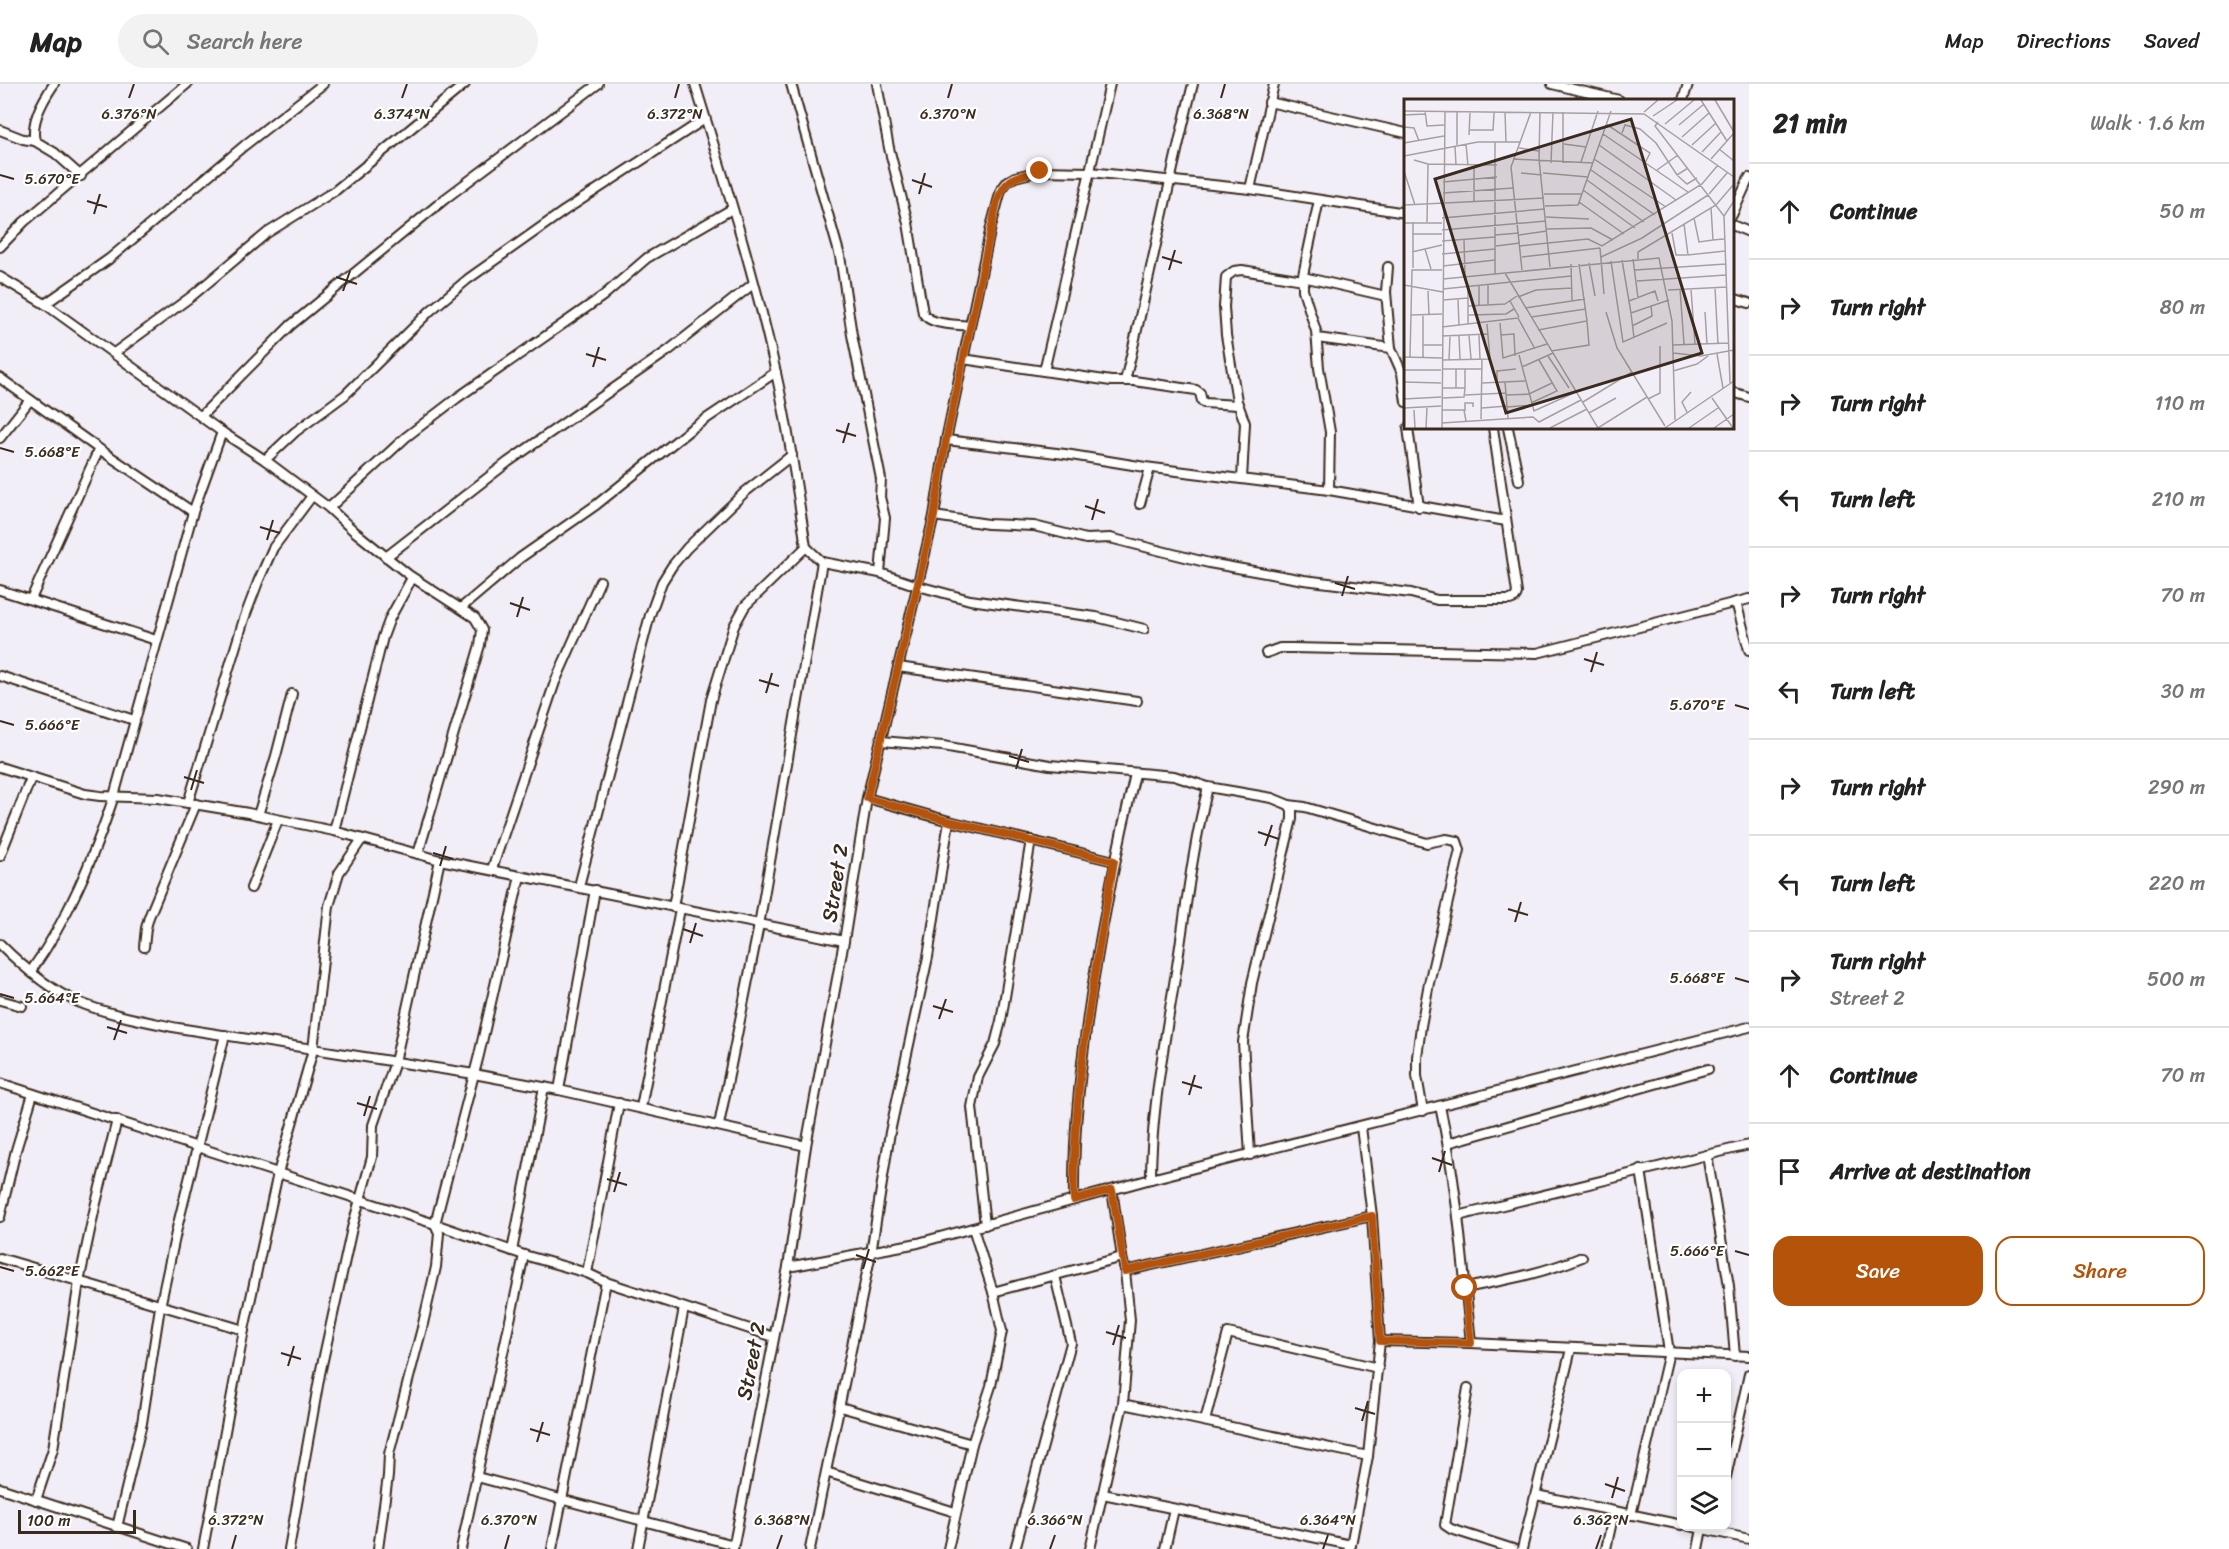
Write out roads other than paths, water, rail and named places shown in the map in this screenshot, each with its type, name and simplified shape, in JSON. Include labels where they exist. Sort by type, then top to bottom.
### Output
[{"type":"street","points":[[35,141],[34,124],[54,84]]},
{"type":"street","points":[[0,248],[24,222],[187,84]]},
{"type":"street","points":[[45,304],[110,259],[244,145],[323,84]]},
{"type":"street","points":[[114,353],[192,296],[267,233],[336,190],[465,84]]},
{"type":"street","points":[[201,416],[291,325],[455,191],[598,84]]},
{"type":"street","points":[[695,84],[776,372],[806,547],[822,562],[880,573],[970,600],[1096,617],[1144,629]]},
{"type":"street","points":[[791,84],[840,256],[852,335],[881,479],[880,497],[885,518],[880,573]]},
{"type":"street","points":[[877,84],[889,148],[908,223],[923,314],[932,321],[970,326]]},
{"type":"street","points":[[1044,371],[1110,84]]},
{"type":"street","points":[[1125,381],[1169,179],[1193,84]]},
{"type":"street","points":[[1250,189],[1274,84]]},
{"type":"street","points":[[1552,84],[1614,99]]},
{"type":"street","points":[[1683,99],[1688,84]]},
{"type":"street","points":[[1269,102],[1404,133]]},
{"type":"street","points":[[265,460],[295,432],[345,395],[429,311],[468,279],[564,211],[705,119]]},
{"type":"street","points":[[0,130],[35,141],[55,153],[81,176]]},
{"type":"street","name":"Street 2","points":[[733,1547],[788,1267],[806,1146],[844,941],[867,798],[934,516],[946,440],[991,227],[1001,190],[1008,181],[1015,177],[1040,171],[1090,171],[1250,189],[1404,213]]},
{"type":"street","points":[[1734,211],[1749,177]]},
{"type":"street","points":[[1319,200],[1303,279],[1303,290],[1314,319],[1319,368],[1330,432],[1329,490]]},
{"type":"street","points":[[329,508],[406,437],[457,398],[595,302],[647,258],[732,209]]},
{"type":"street","points":[[1734,226],[1749,232]]},
{"type":"street","points":[[1388,267],[1386,296],[1391,348],[1402,373],[1404,388]]},
{"type":"street","points":[[1242,479],[1245,423],[1238,405],[1226,335],[1224,307],[1226,277],[1234,271],[1242,270],[1303,279],[1386,296]]},
{"type":"street","points":[[0,277],[45,304],[222,432],[265,460],[329,508],[412,578],[461,608],[480,623],[482,634],[418,854]]},
{"type":"street","points":[[386,557],[508,462],[669,351],[753,285]]},
{"type":"street","points":[[1734,299],[1749,303]]},
{"type":"street","points":[[1317,338],[1391,348]]},
{"type":"street","points":[[963,359],[1196,390],[1200,393],[1204,403],[1238,405]]},
{"type":"street","points":[[461,608],[520,558],[596,505],[691,429],[776,372]]},
{"type":"street","points":[[0,378],[99,450],[193,512]]},
{"type":"street","points":[[1734,393],[1749,397]]},
{"type":"street","points":[[0,438],[30,400]]},
{"type":"street","points":[[1408,429],[1419,507]]},
{"type":"street","points":[[934,516],[987,524],[1034,526],[1086,539],[1110,538],[1209,563],[1304,580],[1410,593],[1437,600],[1510,600],[1515,598],[1517,593],[1493,429]]},
{"type":"street","points":[[1508,429],[1520,480]]},
{"type":"street","points":[[31,971],[58,928],[98,843],[114,796],[193,512],[222,432]]},
{"type":"street","points":[[946,440],[1355,493],[1419,507],[1506,521]]},
{"type":"street","points":[[31,599],[99,450]]},
{"type":"street","points":[[579,886],[650,615],[662,582],[687,548],[745,492],[792,455]]},
{"type":"street","points":[[1140,504],[1150,468]]},
{"type":"street","points":[[144,947],[149,917],[192,803],[244,619],[273,548],[312,496]]},
{"type":"street","points":[[641,1107],[710,707],[734,626],[745,606],[806,547]]},
{"type":"street","points":[[718,1125],[759,924],[822,562]]},
{"type":"street","points":[[334,831],[383,637],[395,608],[412,578]]},
{"type":"street","points":[[492,869],[555,682],[600,581]]},
{"type":"street","points":[[0,590],[156,640]]},
{"type":"street","points":[[1266,653],[1280,648],[1537,652],[1749,599]]},
{"type":"street","points":[[1737,602],[1749,650]]},
{"type":"street","points":[[898,667],[1137,701]]},
{"type":"street","points":[[0,676],[134,720]]},
{"type":"street","points":[[258,815],[292,694]]},
{"type":"street","points":[[881,741],[943,746],[1050,765],[1174,776],[1208,787],[1272,798],[1288,805],[1305,807],[1427,843],[1446,839],[1457,841],[1460,850],[1429,983],[1417,1057],[1417,1076],[1424,1111]]},
{"type":"street","points":[[0,767],[85,794],[158,798],[258,815],[334,831],[440,860],[579,886],[676,908],[844,941]]},
{"type":"street","points":[[1074,1200],[1073,1150],[1079,1073],[1114,861],[1135,774]]},
{"type":"street","points":[[0,856],[31,778]]},
{"type":"street","points":[[1151,1179],[1165,1039],[1208,787]]},
{"type":"street","points":[[867,798],[949,821],[1114,861]]},
{"type":"street","points":[[1251,1155],[1244,1042],[1252,983],[1292,819],[1292,810],[1288,805]]},
{"type":"street","points":[[251,888],[278,820]]},
{"type":"street","points":[[812,1548],[871,1253],[890,1132],[931,938],[949,821]]},
{"type":"street","points":[[203,1549],[244,1330],[278,1173],[313,1050],[329,906],[339,873],[362,839]]},
{"type":"street","points":[[984,1225],[972,1107],[974,1090],[995,1044],[1001,1021],[1031,840]]},
{"type":"street","points":[[289,1549],[318,1384],[359,1200],[372,1157],[373,1125],[395,1062],[440,860]]},
{"type":"street","points":[[378,1549],[389,1454],[422,1328],[437,1259],[439,1233],[435,1224],[474,1074],[520,876]]},
{"type":"street","points":[[559,1090],[595,890]]},
{"type":"street","points":[[0,944],[49,986],[78,1002],[131,1018],[544,1087],[619,1102],[806,1146]]},
{"type":"street","points":[[0,1000],[22,1006]]},
{"type":"street","points":[[788,1267],[871,1253],[973,1228],[1151,1179],[1749,1027]]},
{"type":"street","points":[[117,1527],[142,1423],[160,1307],[195,1148],[225,1035]]},
{"type":"street","points":[[1448,1143],[1708,1070]]},
{"type":"street","points":[[0,1083],[70,1108],[117,1120],[195,1148],[435,1224],[524,1255],[587,1273],[606,1282],[774,1337]]},
{"type":"street","points":[[512,1251],[544,1087]]},
{"type":"street","points":[[0,1216],[33,1094]]},
{"type":"street","points":[[587,1273],[619,1102]]},
{"type":"street","points":[[1440,1106],[1448,1143],[1458,1216],[1471,1343]]},
{"type":"street","points":[[36,1500],[53,1449],[79,1282],[117,1120]]},
{"type":"street","points":[[1102,1494],[1350,1547],[1368,1455],[1380,1341],[1372,1216],[1361,1126]]},
{"type":"street","points":[[1458,1216],[1749,1145]]},
{"type":"street","points":[[1707,1155],[1729,1286],[1735,1356]]},
{"type":"street","points":[[1631,1515],[1669,1352],[1641,1170]]},
{"type":"street","points":[[1090,1549],[1123,1404],[1130,1320],[1112,1190]]},
{"type":"street","points":[[1125,1271],[1372,1216]]},
{"type":"street","points":[[948,1549],[972,1444],[991,1386],[1002,1331],[993,1292],[973,1228]]},
{"type":"street","points":[[461,1549],[524,1255]]},
{"type":"street","points":[[993,1292],[1122,1257]]},
{"type":"street","points":[[1465,1288],[1528,1276],[1558,1268],[1582,1257]]},
{"type":"street","points":[[0,1258],[244,1330]]},
{"type":"street","points":[[1015,1549],[1071,1343],[1055,1276]]},
{"type":"street","points":[[552,1549],[606,1282]]},
{"type":"street","points":[[638,1549],[684,1308]]},
{"type":"street","points":[[1205,1421],[1228,1333],[1378,1368]]},
{"type":"street","points":[[1380,1341],[1749,1356]]},
{"type":"street","points":[[1522,1549],[1571,1348]]},
{"type":"street","points":[[1731,1455],[1749,1374]]},
{"type":"street","points":[[1468,1388],[1445,1524],[1450,1530],[1513,1549]]},
{"type":"street","points":[[1123,1404],[1368,1455]]},
{"type":"street","points":[[840,1407],[972,1444]]},
{"type":"street","points":[[826,1472],[955,1512]]},
{"type":"street","points":[[477,1477],[733,1547]]},
{"type":"street","points":[[0,1488],[187,1549]]},
{"type":"street","points":[[1536,1495],[1677,1524]]},
{"type":"street","points":[[1165,1549],[1174,1509]]},
{"type":"street","points":[[1606,1549],[1614,1512]]},
{"type":"street","points":[[1698,1549],[1702,1531]]},
{"type":"street","points":[[1722,1531],[1749,1539]]}]
